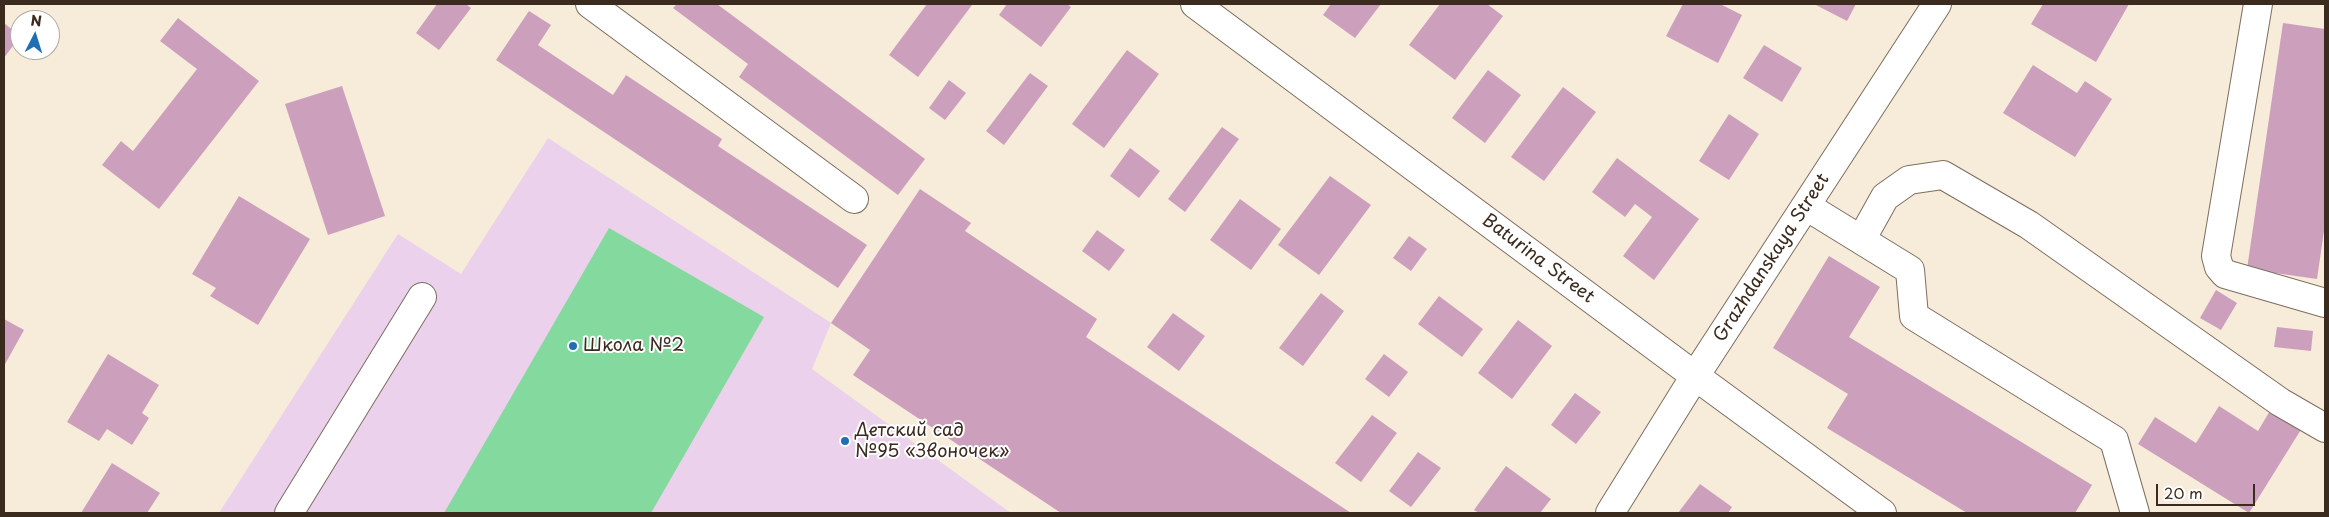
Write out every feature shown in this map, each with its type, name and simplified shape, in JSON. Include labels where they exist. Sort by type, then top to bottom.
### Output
[{"type":"street","points":[[590,4],[621,13],[854,199]]},
{"type":"street","name":"Baturina Street","points":[[1195,4],[1882,513]]},
{"type":"street","name":"Grazhdanskaya Street","points":[[1610,513],[1695,376],[1937,4]]},
{"type":"street","points":[[2258,4],[2216,256],[2219,266],[2225,274],[2325,303]]},
{"type":"street","points":[[1861,240],[1885,197],[1909,180],[1943,176],[2029,225],[2280,402],[2325,428]]},
{"type":"street","points":[[1806,206],[1910,270],[1914,316],[2114,440],[2135,513]]},
{"type":"street","points":[[289,513],[422,297]]},
{"type":"shaded area","name":"Школа №2","points":[[548,138],[831,323],[812,369],[1011,513],[219,513],[398,234],[461,274]]},
{"type":"green space","points":[[609,228],[764,317],[651,513],[444,513]]},
{"type":"building","points":[[437,4],[466,4],[471,8],[439,50],[416,33]]},
{"type":"building","points":[[677,4],[717,4],[925,159],[898,195],[739,77],[748,64],[673,8]]},
{"type":"building","points":[[927,4],[972,5],[918,77],[889,55]]},
{"type":"building","points":[[1007,4],[1067,4],[1071,7],[1041,47],[999,15]]},
{"type":"building","points":[[1331,4],[1381,4],[1355,38],[1323,15]]},
{"type":"building","points":[[1440,4],[1487,4],[1503,16],[1455,80],[1409,45]]},
{"type":"building","points":[[1683,4],[1720,4],[1742,15],[1718,63],[1666,36]]},
{"type":"building","points":[[1814,4],[1856,4],[1847,21]]},
{"type":"building","points":[[2043,4],[2129,4],[2096,62],[2031,24]]},
{"type":"building","points":[[529,11],[551,25],[538,45],[613,95],[626,75],[722,139],[718,146],[867,245],[838,288],[496,60]]},
{"type":"building","points":[[178,18],[259,81],[159,209],[102,165],[121,141],[133,151],[197,69],[160,41]]},
{"type":"building","points":[[4,23],[10,28],[10,50],[4,58]]},
{"type":"building","points":[[2283,23],[2325,29],[2325,224],[2317,279],[2247,269]]},
{"type":"building","points":[[1764,45],[1802,68],[1782,102],[1743,78]]},
{"type":"building","points":[[1127,50],[1159,74],[1104,148],[1072,124]]},
{"type":"building","points":[[2033,65],[2077,93],[2085,81],[2112,99],[2075,157],[2003,113]]},
{"type":"building","points":[[1488,70],[1521,95],[1485,143],[1452,118]]},
{"type":"building","points":[[1030,73],[1048,86],[1004,145],[986,131]]},
{"type":"building","points":[[949,80],[966,93],[945,120],[929,108]]},
{"type":"building","points":[[342,86],[385,216],[328,235],[285,104]]},
{"type":"building","points":[[1563,87],[1596,112],[1544,181],[1511,157]]},
{"type":"building","points":[[1729,114],[1759,134],[1729,180],[1699,161]]},
{"type":"building","points":[[1222,127],[1239,139],[1185,212],[1168,199]]},
{"type":"building","points":[[1130,148],[1160,171],[1139,198],[1110,176]]},
{"type":"building","points":[[1617,158],[1699,219],[1654,280],[1623,256],[1652,217],[1635,204],[1625,217],[1592,192]]},
{"type":"building","points":[[1330,176],[1371,205],[1319,275],[1278,245]]},
{"type":"building","points":[[920,189],[971,223],[965,231],[1097,319],[1086,337],[1351,513],[1061,513],[853,375],[870,350],[831,323]]},
{"type":"building","points":[[239,196],[310,239],[258,325],[210,296],[216,288],[192,274]]},
{"type":"building","points":[[1240,199],[1281,229],[1251,270],[1210,240]]},
{"type":"building","points":[[1097,230],[1125,250],[1109,271],[1082,251]]},
{"type":"building","points":[[1409,236],[1427,249],[1411,271],[1393,258]]},
{"type":"building","points":[[1829,256],[1880,287],[1849,337],[2092,485],[2075,513],[1967,513],[1827,428],[1848,394],[1773,348]]},
{"type":"building","points":[[2216,290],[2237,303],[2221,330],[2200,318]]},
{"type":"building","points":[[1321,293],[1344,311],[1303,366],[1279,348]]},
{"type":"building","points":[[1439,296],[1483,329],[1462,357],[1418,324]]},
{"type":"building","points":[[1173,313],[1205,336],[1179,371],[1147,347]]},
{"type":"building","points":[[4,319],[24,330],[4,366]]},
{"type":"building","points":[[1518,320],[1552,346],[1512,399],[1478,373]]},
{"type":"building","points":[[2277,327],[2313,331],[2311,351],[2274,347]]},
{"type":"building","points":[[108,354],[159,385],[142,413],[149,418],[132,445],[107,429],[99,441],[67,422]]},
{"type":"building","points":[[1384,354],[1408,372],[1389,397],[1365,379]]},
{"type":"building","points":[[1575,393],[1601,412],[1576,444],[1551,425]]},
{"type":"building","points":[[2219,406],[2258,431],[2271,409],[2302,428],[2249,513],[2138,444],[2155,417],[2196,443]]},
{"type":"building","points":[[1372,415],[1397,433],[1361,482],[1335,463]]},
{"type":"building","points":[[1418,452],[1441,468],[1411,507],[1389,491]]},
{"type":"building","points":[[112,463],[160,493],[147,513],[81,513]]},
{"type":"building","points":[[1506,466],[1551,499],[1540,513],[1479,513],[1474,510]]},
{"type":"building","points":[[1700,484],[1732,507],[1728,513],[1678,513]]},
{"type":"place","name":"Школа №2","points":[[573,346]]},
{"type":"place","name":"Детский сад №95 «Звоночек»","points":[[845,441]]}]
